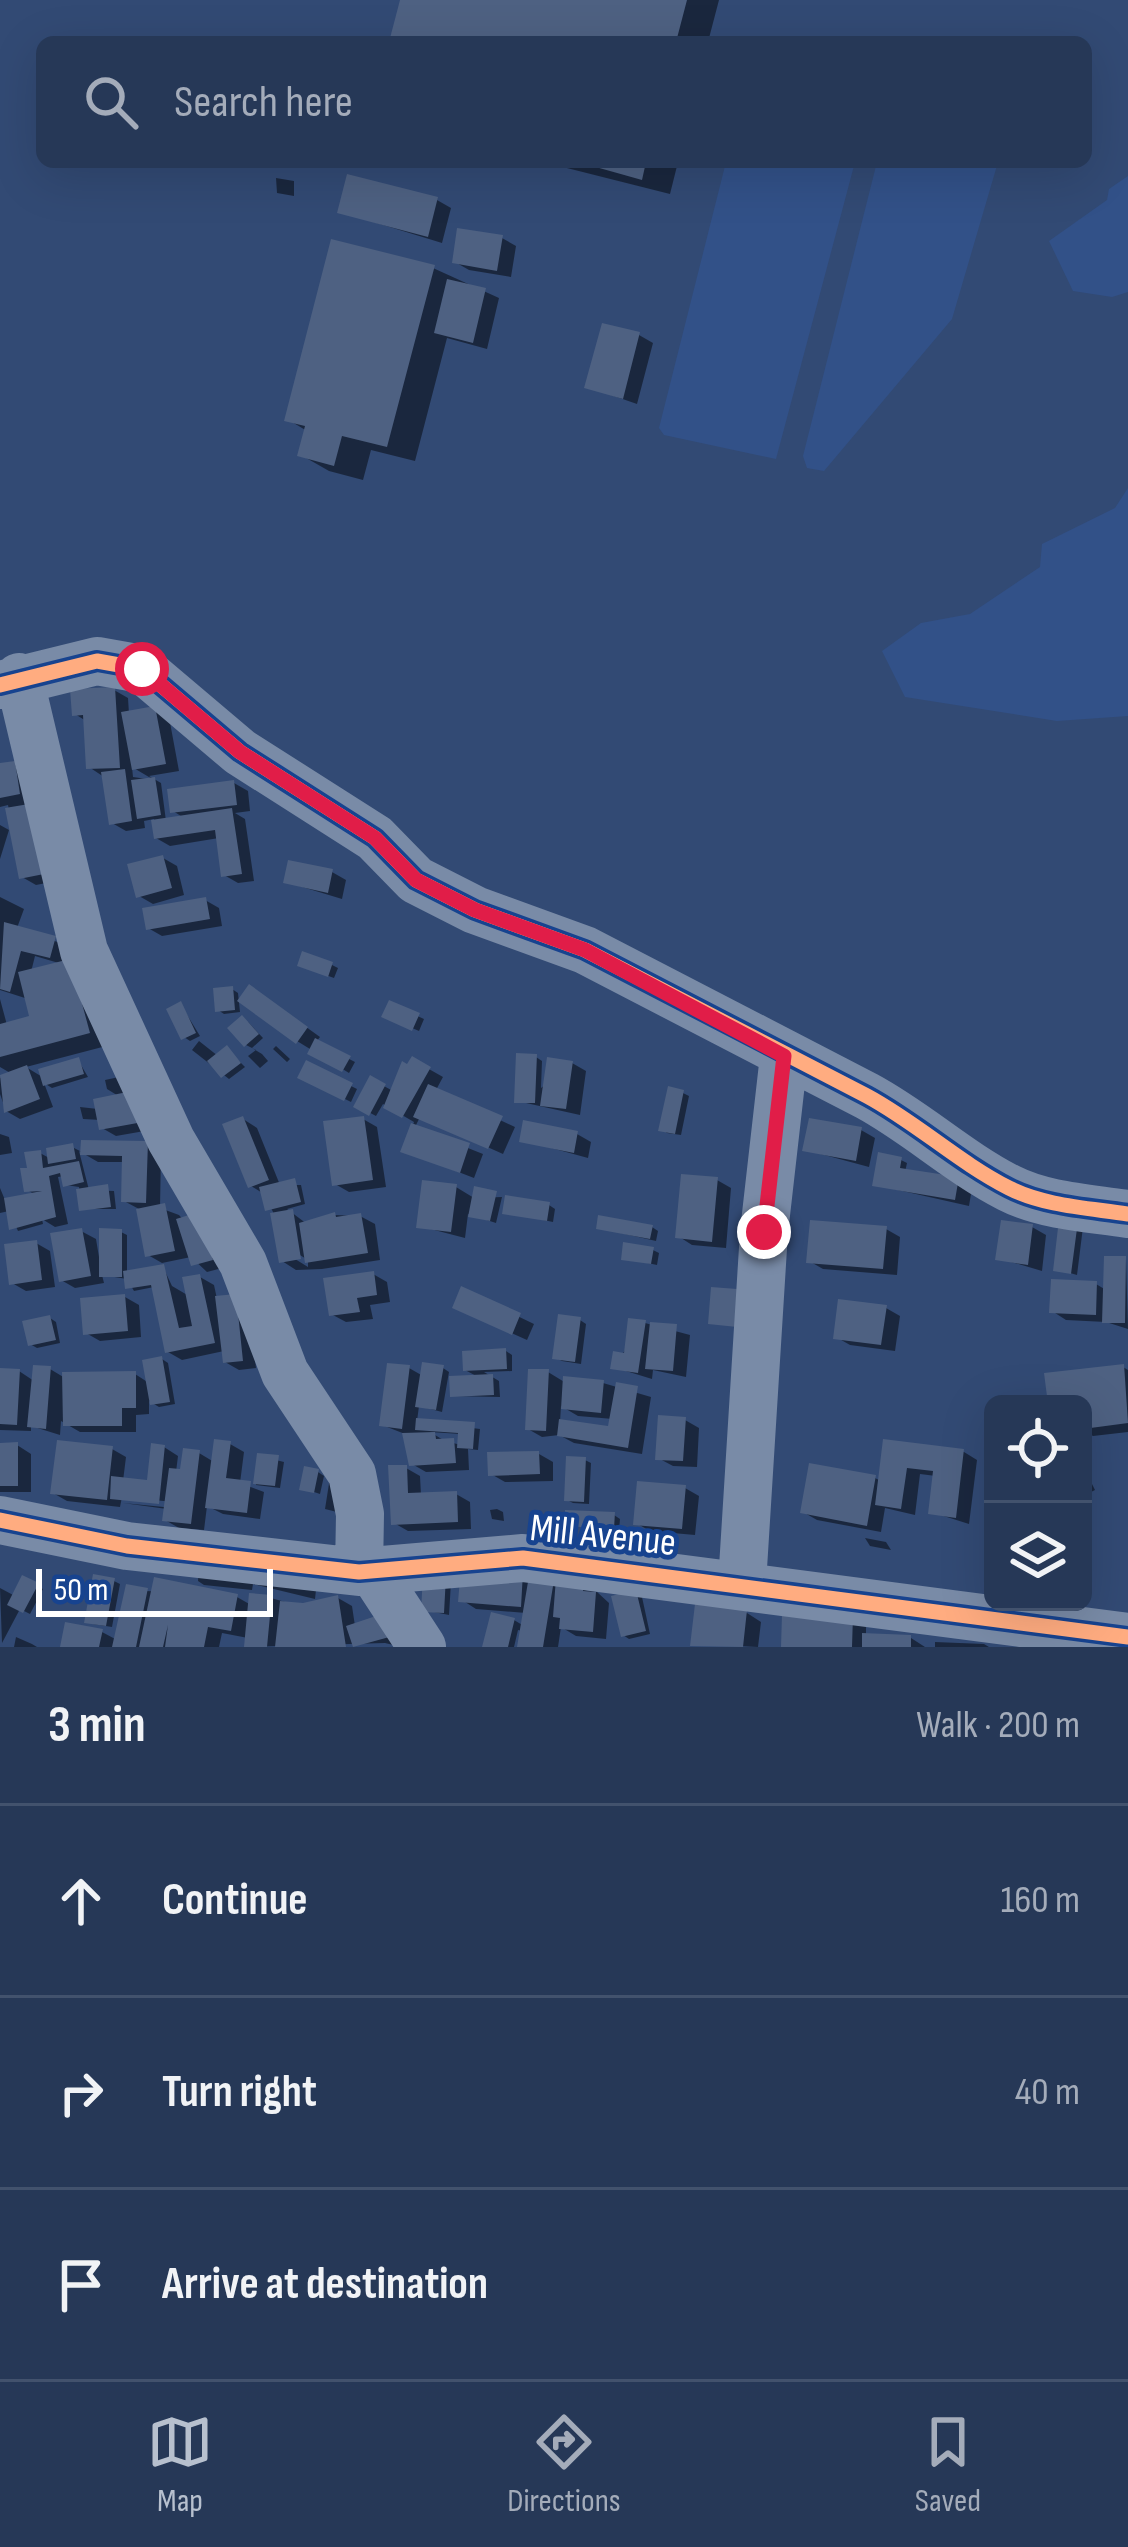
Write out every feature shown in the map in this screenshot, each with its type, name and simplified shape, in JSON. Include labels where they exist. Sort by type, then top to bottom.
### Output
[{"type":"street","points":[[422,1647],[366,1572],[352,1474],[286,1373],[243,1263],[171,1140],[84,951],[9,681],[97,662],[142,669],[240,752],[375,838],[416,880],[475,910],[585,950],[909,1118],[955,1155],[1013,1190],[1128,1214]]},
{"type":"street","points":[[742,1584],[764,1232],[784,1056]]},
{"type":"street","name":"Mill Avenue","points":[[0,1520],[128,1546],[366,1572],[523,1558],[1128,1637]]},
{"type":"water","points":[[724,168],[853,168],[776,459],[664,435],[659,428]]},
{"type":"water","points":[[875,168],[996,168],[952,319],[824,471],[807,468],[803,456]]},
{"type":"water","points":[[1128,176],[1128,292],[1112,297],[1073,291],[1049,241],[1107,200],[1109,189]]},
{"type":"water","points":[[1128,488],[1128,716],[1057,721],[905,697],[882,651],[921,623],[970,614],[1040,567],[1042,544],[1115,508]]},
{"type":"building","points":[[400,0],[687,0],[678,36],[391,36]]},
{"type":"building","points":[[599,168],[645,168],[642,180]]},
{"type":"building","points":[[347,174],[438,197],[428,237],[337,213]]},
{"type":"building","points":[[457,228],[503,235],[497,271],[452,263]]},
{"type":"building","points":[[331,239],[435,265],[387,447],[342,436],[334,466],[297,456],[305,426],[284,421]]},
{"type":"building","points":[[447,279],[486,288],[473,343],[434,333]]},
{"type":"building","points":[[602,323],[640,332],[623,399],[584,388]]},
{"type":"building","points":[[115,687],[120,768],[86,769],[83,715],[72,716],[70,689]]},
{"type":"building","points":[[155,706],[166,764],[132,770],[121,712]]},
{"type":"building","points":[[15,761],[20,794],[0,798],[0,763]]},
{"type":"building","points":[[125,769],[132,821],[109,825],[101,772]]},
{"type":"building","points":[[155,777],[161,815],[137,819],[131,780]]},
{"type":"building","points":[[234,780],[237,805],[170,813],[167,789]]},
{"type":"building","points":[[41,802],[54,872],[19,879],[5,808]]},
{"type":"building","points":[[232,808],[242,874],[221,877],[215,830],[154,839],[151,820]]},
{"type":"building","points":[[163,855],[172,888],[136,898],[127,864]]},
{"type":"building","points":[[288,860],[333,869],[328,893],[283,883]]},
{"type":"building","points":[[206,897],[210,919],[146,930],[142,908]]},
{"type":"building","points":[[4,922],[56,936],[50,958],[21,951],[10,992],[0,989]]},
{"type":"building","points":[[302,951],[333,962],[328,977],[297,966]]},
{"type":"building","points":[[70,959],[90,1033],[0,1057],[0,1024],[29,1016],[18,972]]},
{"type":"building","points":[[249,984],[308,1027],[296,1044],[237,1001]]},
{"type":"building","points":[[233,986],[235,1010],[215,1012],[213,988]]},
{"type":"building","points":[[389,1000],[420,1013],[412,1031],[381,1017]]},
{"type":"building","points":[[181,1001],[196,1033],[181,1040],[166,1009]]},
{"type":"building","points":[[242,1015],[259,1034],[244,1047],[227,1028]]},
{"type":"building","points":[[315,1038],[351,1056],[342,1072],[307,1054]]},
{"type":"building","points":[[227,1045],[241,1063],[221,1078],[207,1061]]},
{"type":"building","points":[[516,1053],[537,1054],[535,1103],[514,1103]]},
{"type":"building","points":[[412,1056],[431,1067],[402,1118],[383,1108],[402,1061],[407,1064]]},
{"type":"building","points":[[79,1057],[84,1074],[43,1086],[38,1069]]},
{"type":"building","points":[[547,1057],[573,1061],[566,1109],[540,1106]]},
{"type":"building","points":[[306,1060],[353,1083],[344,1101],[297,1078]]},
{"type":"building","points":[[27,1065],[40,1099],[4,1113],[0,1075]]},
{"type":"building","points":[[370,1075],[386,1084],[369,1116],[353,1107]]},
{"type":"building","points":[[428,1084],[503,1116],[488,1149],[413,1117]]},
{"type":"building","points":[[668,1086],[684,1090],[675,1134],[658,1131]]},
{"type":"building","points":[[137,1090],[143,1122],[99,1130],[93,1099]]},
{"type":"building","points":[[243,1116],[269,1180],[248,1188],[222,1124]]},
{"type":"building","points":[[364,1116],[373,1180],[332,1186],[323,1121]]},
{"type":"building","points":[[809,1118],[862,1127],[856,1161],[802,1151]]},
{"type":"building","points":[[523,1120],[578,1131],[574,1153],[519,1142]]},
{"type":"building","points":[[411,1123],[470,1143],[460,1173],[400,1152]]},
{"type":"building","points":[[81,1140],[148,1141],[146,1203],[121,1202],[122,1156],[80,1155]]},
{"type":"building","points":[[73,1143],[76,1159],[48,1164],[46,1148]]},
{"type":"building","points":[[41,1150],[43,1168],[79,1161],[84,1182],[63,1187],[60,1173],[49,1176],[56,1217],[9,1230],[4,1198],[42,1191],[24,1192],[20,1168],[27,1168],[24,1152]]},
{"type":"building","points":[[878,1152],[902,1157],[900,1168],[959,1177],[955,1200],[872,1186]]},
{"type":"building","points":[[681,1174],[718,1177],[712,1242],[675,1238]]},
{"type":"building","points":[[295,1178],[301,1202],[265,1211],[259,1187]]},
{"type":"building","points":[[422,1180],[457,1184],[451,1232],[416,1228]]},
{"type":"building","points":[[108,1184],[111,1207],[79,1211],[76,1189]]},
{"type":"building","points":[[474,1186],[497,1191],[490,1221],[468,1217]]},
{"type":"building","points":[[505,1195],[550,1202],[547,1221],[502,1214]]},
{"type":"building","points":[[165,1203],[175,1251],[145,1257],[136,1209]]},
{"type":"building","points":[[293,1209],[301,1259],[279,1263],[270,1213]]},
{"type":"building","points":[[199,1212],[213,1260],[191,1266],[176,1219]]},
{"type":"building","points":[[335,1212],[336,1217],[361,1213],[368,1253],[305,1263],[299,1223]]},
{"type":"building","points":[[598,1215],[653,1225],[650,1239],[596,1229]]},
{"type":"building","points":[[1059,1219],[1078,1221],[1071,1274],[1053,1271]]},
{"type":"building","points":[[810,1220],[887,1226],[883,1269],[806,1263]]},
{"type":"building","points":[[1001,1220],[1033,1224],[1028,1265],[995,1260]]},
{"type":"building","points":[[82,1228],[91,1276],[59,1282],[50,1233]]},
{"type":"building","points":[[99,1228],[122,1229],[122,1277],[99,1277]]},
{"type":"building","points":[[37,1240],[42,1280],[9,1285],[4,1244]]},
{"type":"building","points":[[623,1242],[654,1247],[651,1264],[621,1260]]},
{"type":"building","points":[[1104,1256],[1126,1256],[1125,1323],[1102,1323]]},
{"type":"building","points":[[164,1264],[179,1328],[192,1326],[182,1277],[200,1274],[215,1343],[165,1353],[151,1285],[125,1289],[123,1271]]},
{"type":"building","points":[[374,1271],[377,1295],[357,1298],[360,1312],[329,1316],[323,1278]]},
{"type":"building","points":[[1051,1279],[1097,1281],[1096,1315],[1049,1313]]},
{"type":"building","points":[[461,1286],[521,1313],[512,1335],[452,1308]]},
{"type":"building","points":[[711,1287],[750,1290],[747,1328],[708,1324]]},
{"type":"building","points":[[125,1294],[128,1331],[83,1335],[80,1298]]},
{"type":"building","points":[[236,1294],[243,1361],[223,1363],[215,1296]]},
{"type":"building","points":[[838,1299],[887,1305],[881,1345],[833,1339]]},
{"type":"building","points":[[558,1314],[581,1317],[575,1362],[552,1359]]},
{"type":"building","points":[[50,1315],[56,1340],[28,1346],[22,1321]]},
{"type":"building","points":[[628,1318],[646,1320],[638,1373],[610,1369],[613,1351],[624,1353]]},
{"type":"building","points":[[650,1322],[677,1324],[673,1371],[645,1369]]},
{"type":"building","points":[[506,1348],[507,1369],[463,1371],[462,1351]]},
{"type":"building","points":[[162,1356],[170,1402],[150,1405],[142,1360]]},
{"type":"building","points":[[422,1362],[444,1365],[436,1410],[415,1407]]},
{"type":"building","points":[[387,1363],[410,1365],[402,1429],[379,1426]]},
{"type":"building","points":[[1124,1364],[1128,1423],[1092,1428],[1092,1395],[1047,1395],[1044,1373]]},
{"type":"building","points":[[33,1365],[51,1366],[46,1429],[27,1427]]},
{"type":"building","points":[[0,1368],[20,1369],[17,1425],[0,1424]]},
{"type":"building","points":[[528,1369],[549,1369],[546,1431],[525,1430]]},
{"type":"building","points":[[136,1371],[136,1408],[122,1408],[122,1426],[63,1426],[62,1372]]},
{"type":"building","points":[[493,1374],[494,1395],[450,1397],[449,1376]]},
{"type":"building","points":[[563,1376],[604,1380],[601,1413],[561,1409]]},
{"type":"building","points":[[616,1382],[638,1386],[628,1448],[557,1436],[559,1419],[608,1426]]},
{"type":"building","points":[[658,1415],[686,1417],[683,1461],[655,1460]]},
{"type":"building","points":[[416,1418],[475,1422],[473,1449],[457,1448],[458,1433],[415,1430]]},
{"type":"building","points":[[435,1432],[436,1439],[454,1438],[456,1463],[409,1466],[402,1433]]},
{"type":"building","points":[[214,1439],[231,1441],[226,1478],[251,1481],[247,1513],[205,1508]]},
{"type":"building","points":[[883,1439],[964,1449],[956,1518],[928,1514],[933,1471],[907,1468],[901,1509],[875,1505]]},
{"type":"building","points":[[57,1440],[113,1446],[107,1500],[50,1494]]},
{"type":"building","points":[[18,1442],[18,1486],[0,1486],[0,1443]]},
{"type":"building","points":[[151,1443],[165,1445],[159,1504],[110,1499],[111,1476],[147,1480]]},
{"type":"building","points":[[183,1448],[200,1450],[191,1524],[162,1521],[169,1468],[180,1469]]},
{"type":"building","points":[[539,1451],[540,1474],[488,1476],[487,1452]]},
{"type":"building","points":[[257,1453],[279,1455],[275,1486],[253,1484]]},
{"type":"building","points":[[566,1456],[586,1457],[584,1502],[564,1501]]},
{"type":"building","points":[[809,1463],[876,1475],[867,1526],[800,1513]]},
{"type":"building","points":[[388,1465],[407,1465],[408,1493],[457,1491],[458,1522],[391,1525]]},
{"type":"building","points":[[304,1466],[319,1469],[314,1493],[299,1490]]},
{"type":"building","points":[[637,1481],[686,1485],[682,1529],[633,1525]]},
{"type":"building","points":[[565,1510],[615,1512],[614,1529],[564,1526]]},
{"type":"building","points":[[461,1567],[523,1572],[521,1607],[458,1602]]},
{"type":"building","points":[[530,1570],[555,1574],[543,1647],[517,1647]]},
{"type":"building","points":[[93,1574],[115,1578],[106,1626],[84,1623]]},
{"type":"building","points":[[423,1574],[446,1576],[444,1613],[421,1612]]},
{"type":"building","points":[[22,1575],[39,1583],[23,1613],[7,1605]]},
{"type":"building","points":[[154,1577],[238,1594],[231,1631],[208,1627],[204,1647],[165,1647],[168,1625],[163,1647],[139,1647]]},
{"type":"building","points":[[556,1578],[584,1581],[583,1591],[596,1592],[593,1632],[559,1629],[560,1618],[553,1617]]},
{"type":"building","points":[[126,1584],[148,1588],[136,1647],[112,1647]]},
{"type":"building","points":[[636,1590],[646,1631],[621,1637],[611,1596]]},
{"type":"building","points":[[249,1593],[272,1595],[267,1647],[244,1647]]},
{"type":"building","points":[[338,1595],[346,1647],[275,1647],[280,1601],[303,1603]]},
{"type":"building","points":[[695,1604],[747,1610],[743,1647],[690,1646]]},
{"type":"building","points":[[491,1612],[515,1618],[508,1647],[482,1647]]},
{"type":"building","points":[[385,1613],[393,1636],[353,1647],[346,1626]]},
{"type":"building","points":[[782,1614],[853,1615],[852,1647],[781,1647]]},
{"type":"building","points":[[65,1622],[103,1629],[99,1647],[60,1647]]},
{"type":"building","points":[[862,1633],[911,1635],[911,1647],[862,1647]]},
{"type":"cycle path","points":[[0,685],[97,661],[142,669],[240,752],[375,838],[416,880],[475,910],[585,950],[867,1096],[1009,1188],[1052,1203],[1128,1214]]},
{"type":"cycle path","points":[[0,1520],[127,1546],[359,1572],[523,1558],[1128,1637]]},
{"type":"route","points":[[142,669],[240,752],[375,838],[416,880],[475,910],[585,950],[784,1056],[764,1232]]}]
